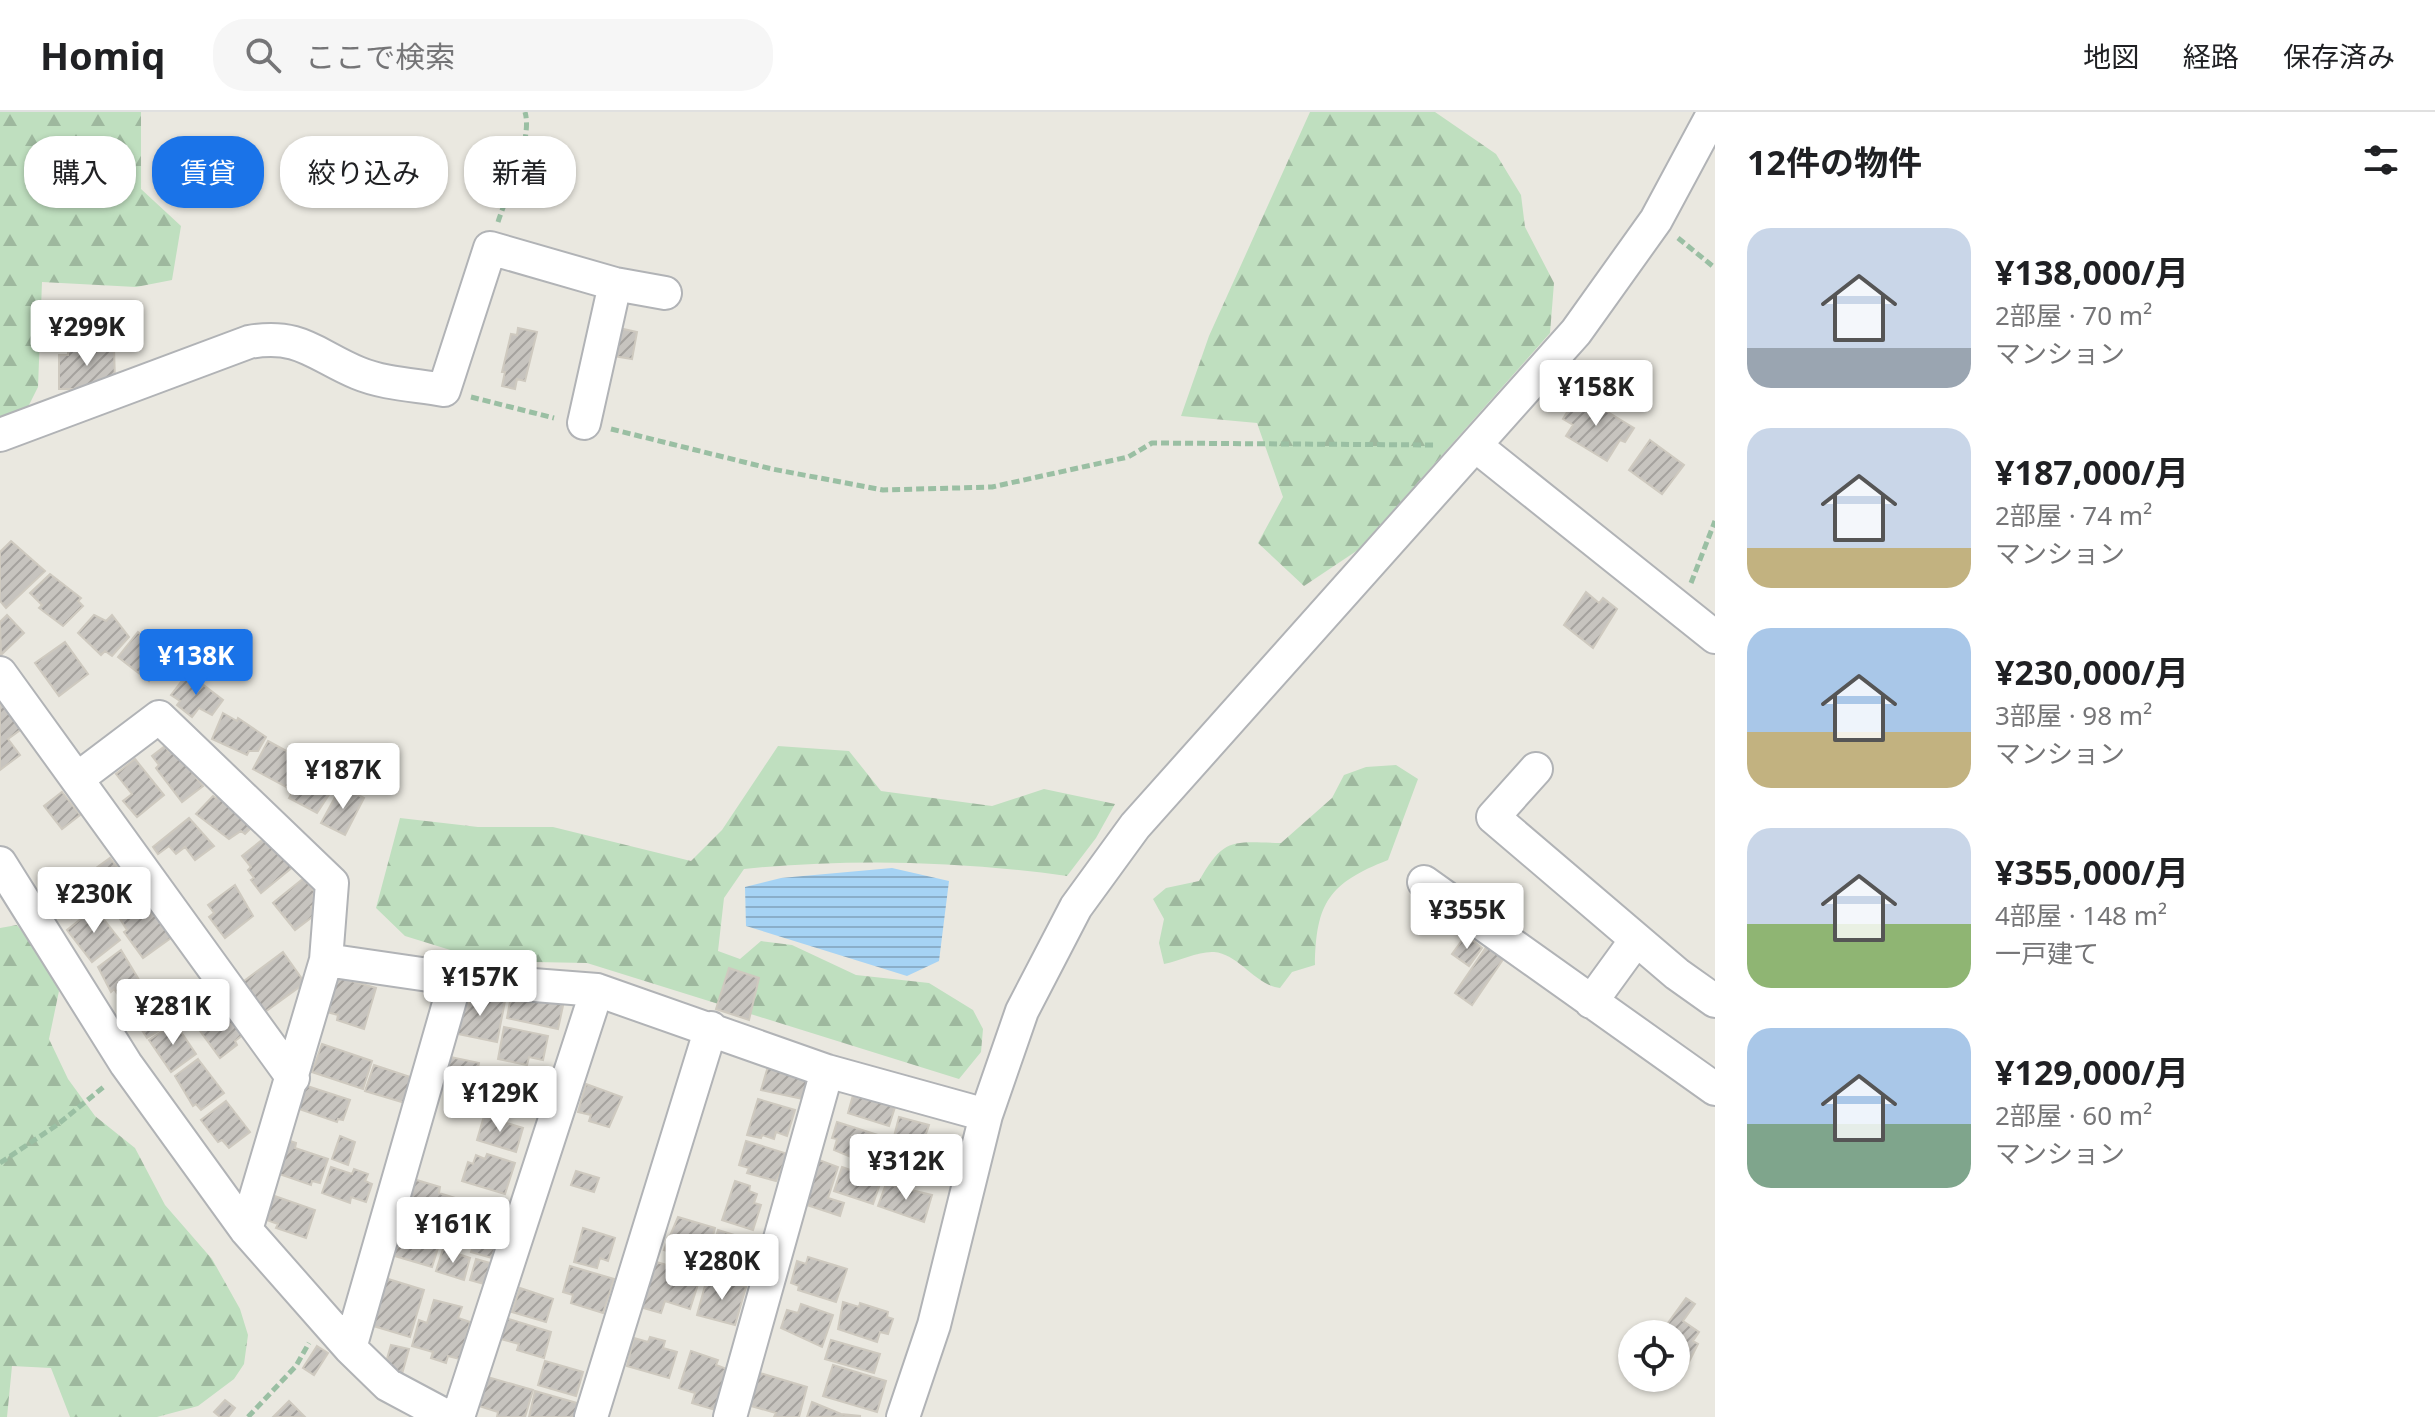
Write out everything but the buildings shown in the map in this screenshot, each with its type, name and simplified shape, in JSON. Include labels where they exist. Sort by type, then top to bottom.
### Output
[{"type":"street","points":[[903,1417],[934,1325],[986,1115],[1022,1011],[1076,907],[1135,826],[1576,332],[1656,220],[1714,112]]},
{"type":"street","points":[[0,435],[249,342],[273,337],[302,343],[360,374],[444,390],[490,248],[615,284],[665,293]]},
{"type":"street","points":[[584,423],[615,284]]},
{"type":"street","points":[[1476,446],[1715,637]]},
{"type":"street","points":[[0,673],[293,1078]]},
{"type":"street","points":[[77,779],[159,717],[332,883],[326,960],[246,1230]]},
{"type":"street","points":[[1536,769],[1493,817],[1636,940],[1715,1001]]},
{"type":"street","points":[[0,863],[126,1064],[246,1230],[350,1348],[388,1385],[448,1417]]},
{"type":"street","points":[[1424,882],[1715,1089]]},
{"type":"street","points":[[1591,1002],[1636,940]]},
{"type":"street","points":[[326,960],[456,979],[597,990],[827,1071],[986,1115]]},
{"type":"street","points":[[350,1348],[456,979]]},
{"type":"street","points":[[458,1417],[597,990]]},
{"type":"street","points":[[591,1417],[711,1028]]},
{"type":"street","points":[[730,1417],[827,1071]]},
{"type":"path","points":[[490,248],[523,146],[528,122],[525,112]]},
{"type":"path","points":[[1656,220],[1715,268]]},
{"type":"path","points":[[444,390],[533,414],[584,423],[772,469],[883,490],[992,487],[1128,457],[1152,443],[1476,446]]},
{"type":"path","points":[[1680,610],[1715,521]]},
{"type":"path","points":[[0,1163],[99,1092],[126,1064]]},
{"type":"path","points":[[248,1417],[296,1366],[323,1318]]},
{"type":"green space","points":[[0,112],[141,112],[141,189],[152,199],[152,208],[162,208],[181,226],[172,280],[136,287],[42,282],[38,387],[26,411],[0,424]]},
{"type":"green space","points":[[1310,112],[1435,112],[1496,154],[1521,195],[1525,227],[1554,283],[1550,333],[1358,550],[1304,586],[1258,543],[1283,497],[1257,423],[1181,416],[1209,336]]},
{"type":"green space","points":[[778,746],[849,751],[881,791],[992,806],[1044,789],[1115,804],[1096,838],[1067,876],[986,867],[825,863],[744,869],[724,898],[718,951],[740,959],[761,941],[792,945],[856,975],[929,983],[973,1010],[983,1029],[981,1052],[959,1079],[587,963],[486,961],[405,936],[376,908],[400,818],[478,827],[553,827],[691,861],[722,830]]},
{"type":"green space","points":[[1396,765],[1418,779],[1388,860],[1352,877],[1330,898],[1319,926],[1315,965],[1292,972],[1280,988],[1271,986],[1231,958],[1214,952],[1164,964],[1159,943],[1164,919],[1153,899],[1166,888],[1199,881],[1215,856],[1231,845],[1281,843],[1332,798],[1344,775],[1366,767]]},
{"type":"green space","points":[[17,925],[42,957],[59,991],[49,1039],[68,1079],[95,1116],[135,1148],[165,1205],[212,1259],[240,1309],[248,1335],[244,1364],[234,1379],[198,1406],[157,1417],[70,1417],[51,1368],[12,1366],[7,1417],[0,1417],[0,928]]},
{"type":"water","points":[[892,868],[949,881],[939,961],[907,976],[746,926],[745,887],[781,878]]}]
